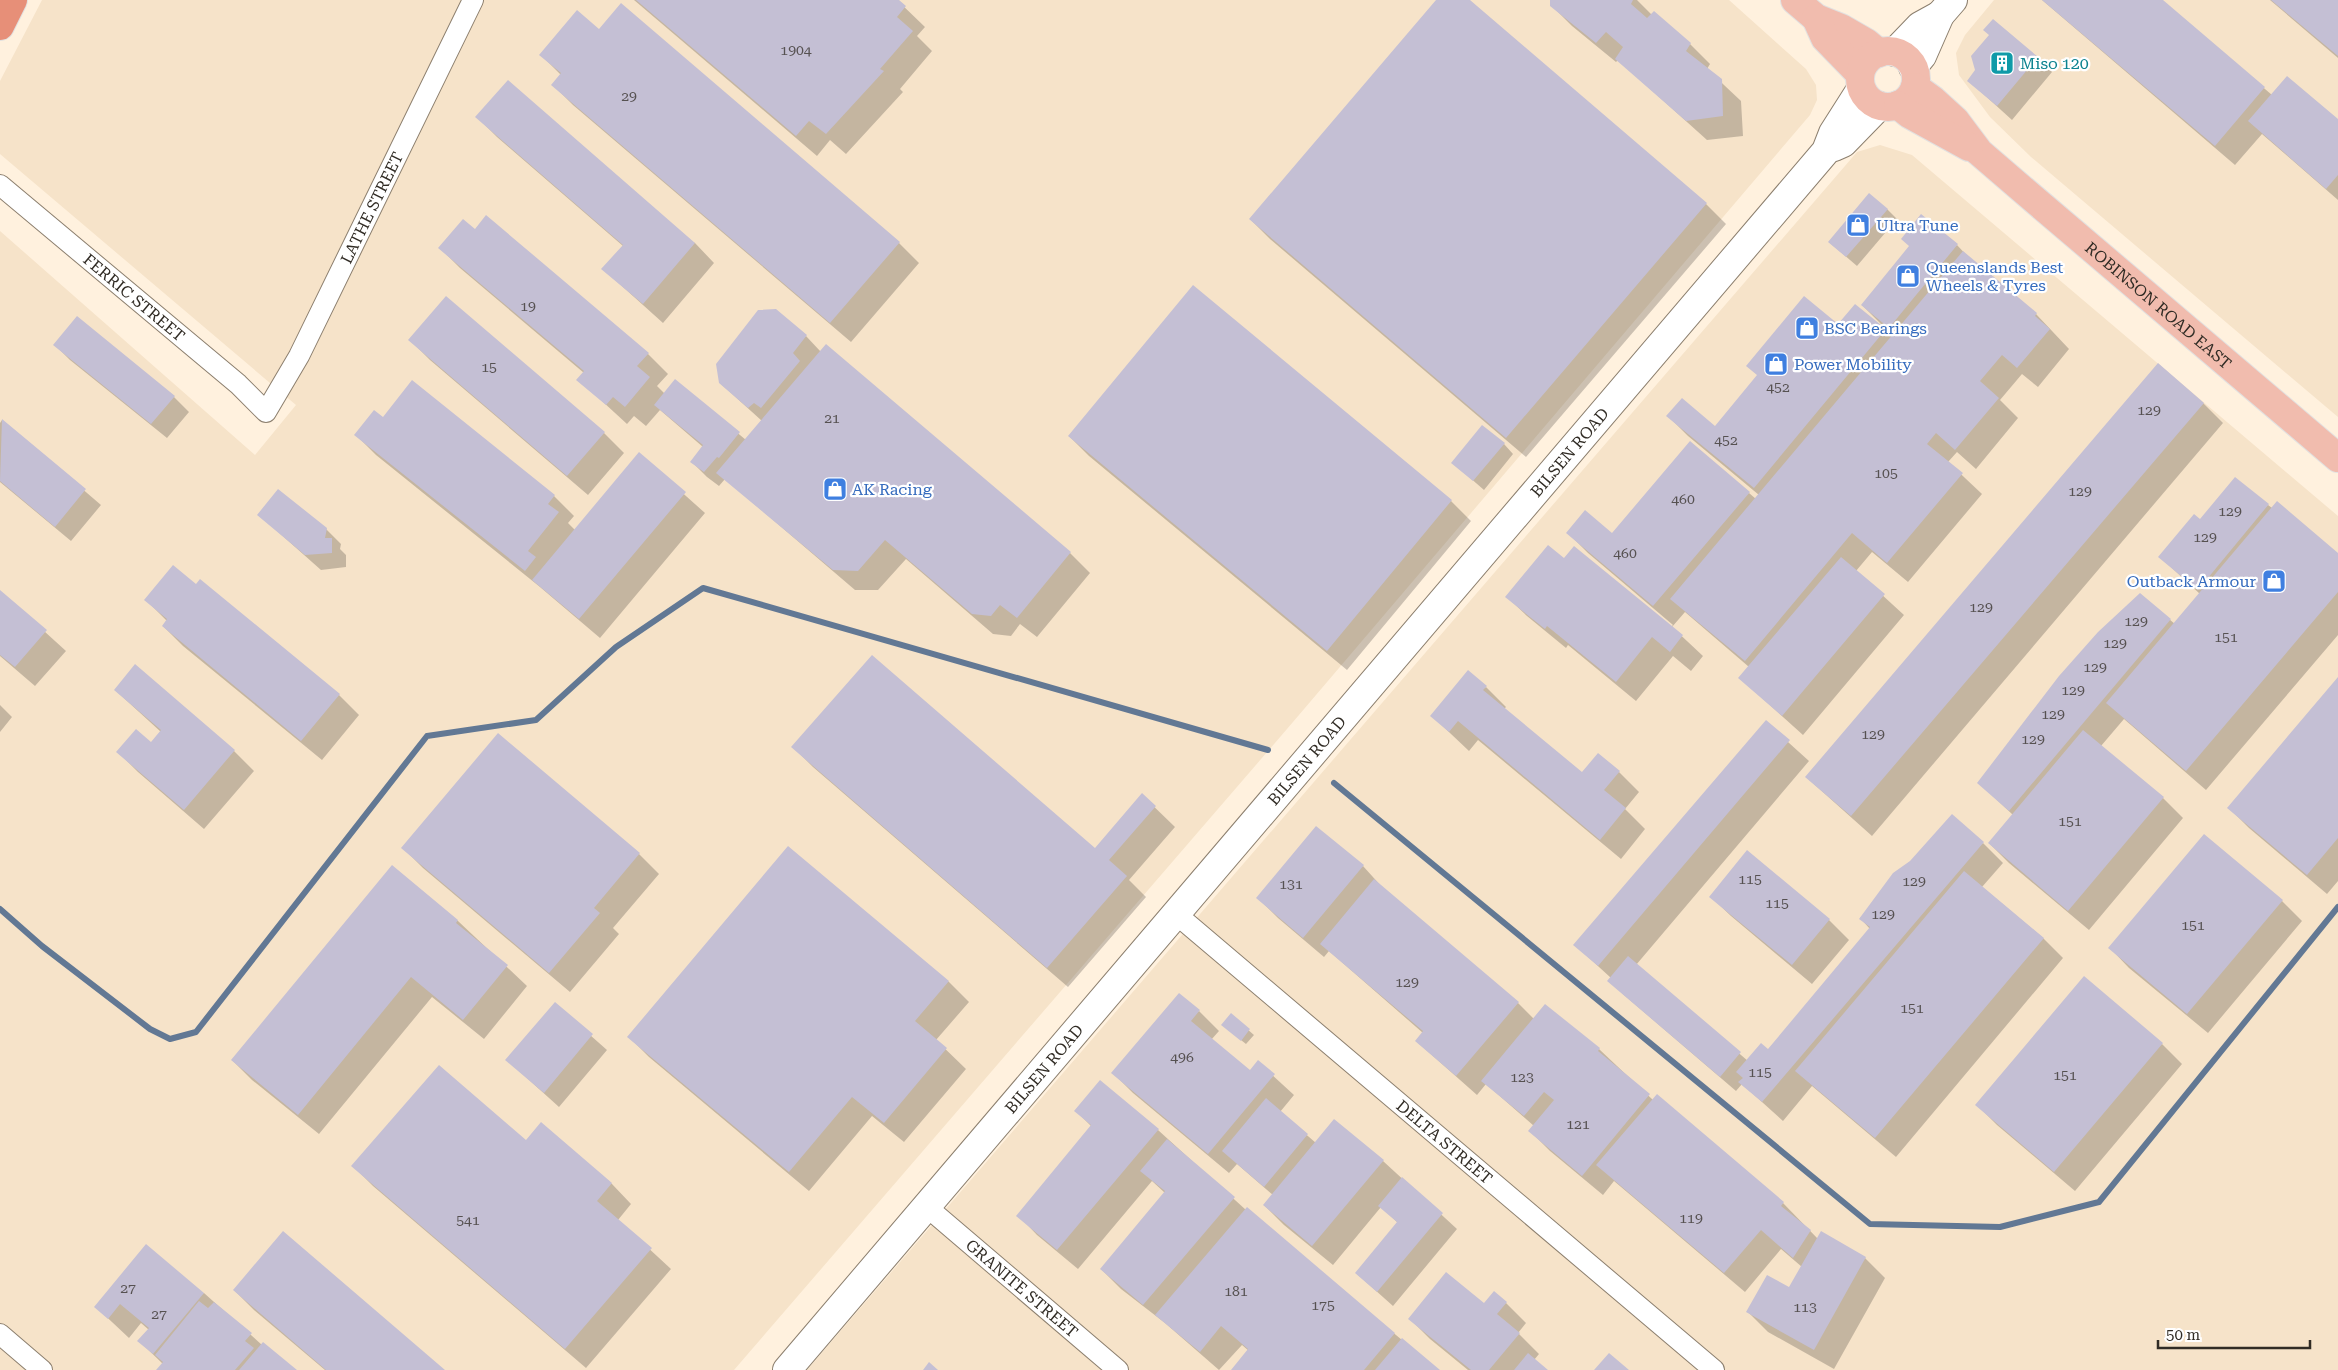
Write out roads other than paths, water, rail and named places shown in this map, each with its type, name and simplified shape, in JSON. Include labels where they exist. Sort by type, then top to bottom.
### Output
[{"type":"highway","points":[[0,26],[13,0]]},
{"type":"main road","name":"ROBINSON ROAD EAST","points":[[1796,0],[1816,18],[1825,38],[1887,79],[1933,100],[1955,120],[1979,152],[2338,458]]},
{"type":"street","name":"LATHE STREET","points":[[266,412],[299,356],[472,0]]},
{"type":"street","name":"BILSEN ROAD","points":[[787,1370],[1826,151],[1843,143],[1887,79],[1920,26],[1946,8]]},
{"type":"street","name":"FERRIC STREET","points":[[0,185],[238,384],[266,412]]},
{"type":"street","name":"DELTA STREET","points":[[1176,914],[1714,1370]]},
{"type":"street","name":"GRANITE STREET","points":[[927,1207],[1118,1370]]},
{"type":"street","points":[[0,1334],[42,1370]]},
{"type":"waterway","points":[[0,909],[42,946],[150,1029],[170,1039],[196,1032],[427,736],[536,720],[616,647],[703,588],[1268,750]]},
{"type":"waterway","points":[[1334,783],[1870,1224],[2000,1227],[2099,1202],[2338,907]]},
{"type":"place","name":"Miso 120","points":[[2002,63]]},
{"type":"place","name":"Ultra Tune","points":[[1858,225]]},
{"type":"place","name":"Queenslands Best Wheels & Tyres","points":[[1908,276]]},
{"type":"place","name":"BSC Bearings","points":[[1807,328]]},
{"type":"place","name":"Power Mobility","points":[[1776,364]]},
{"type":"place","name":"AK Racing","points":[[835,489]]},
{"type":"place","name":"Outback Armour","points":[[2274,581]]}]
